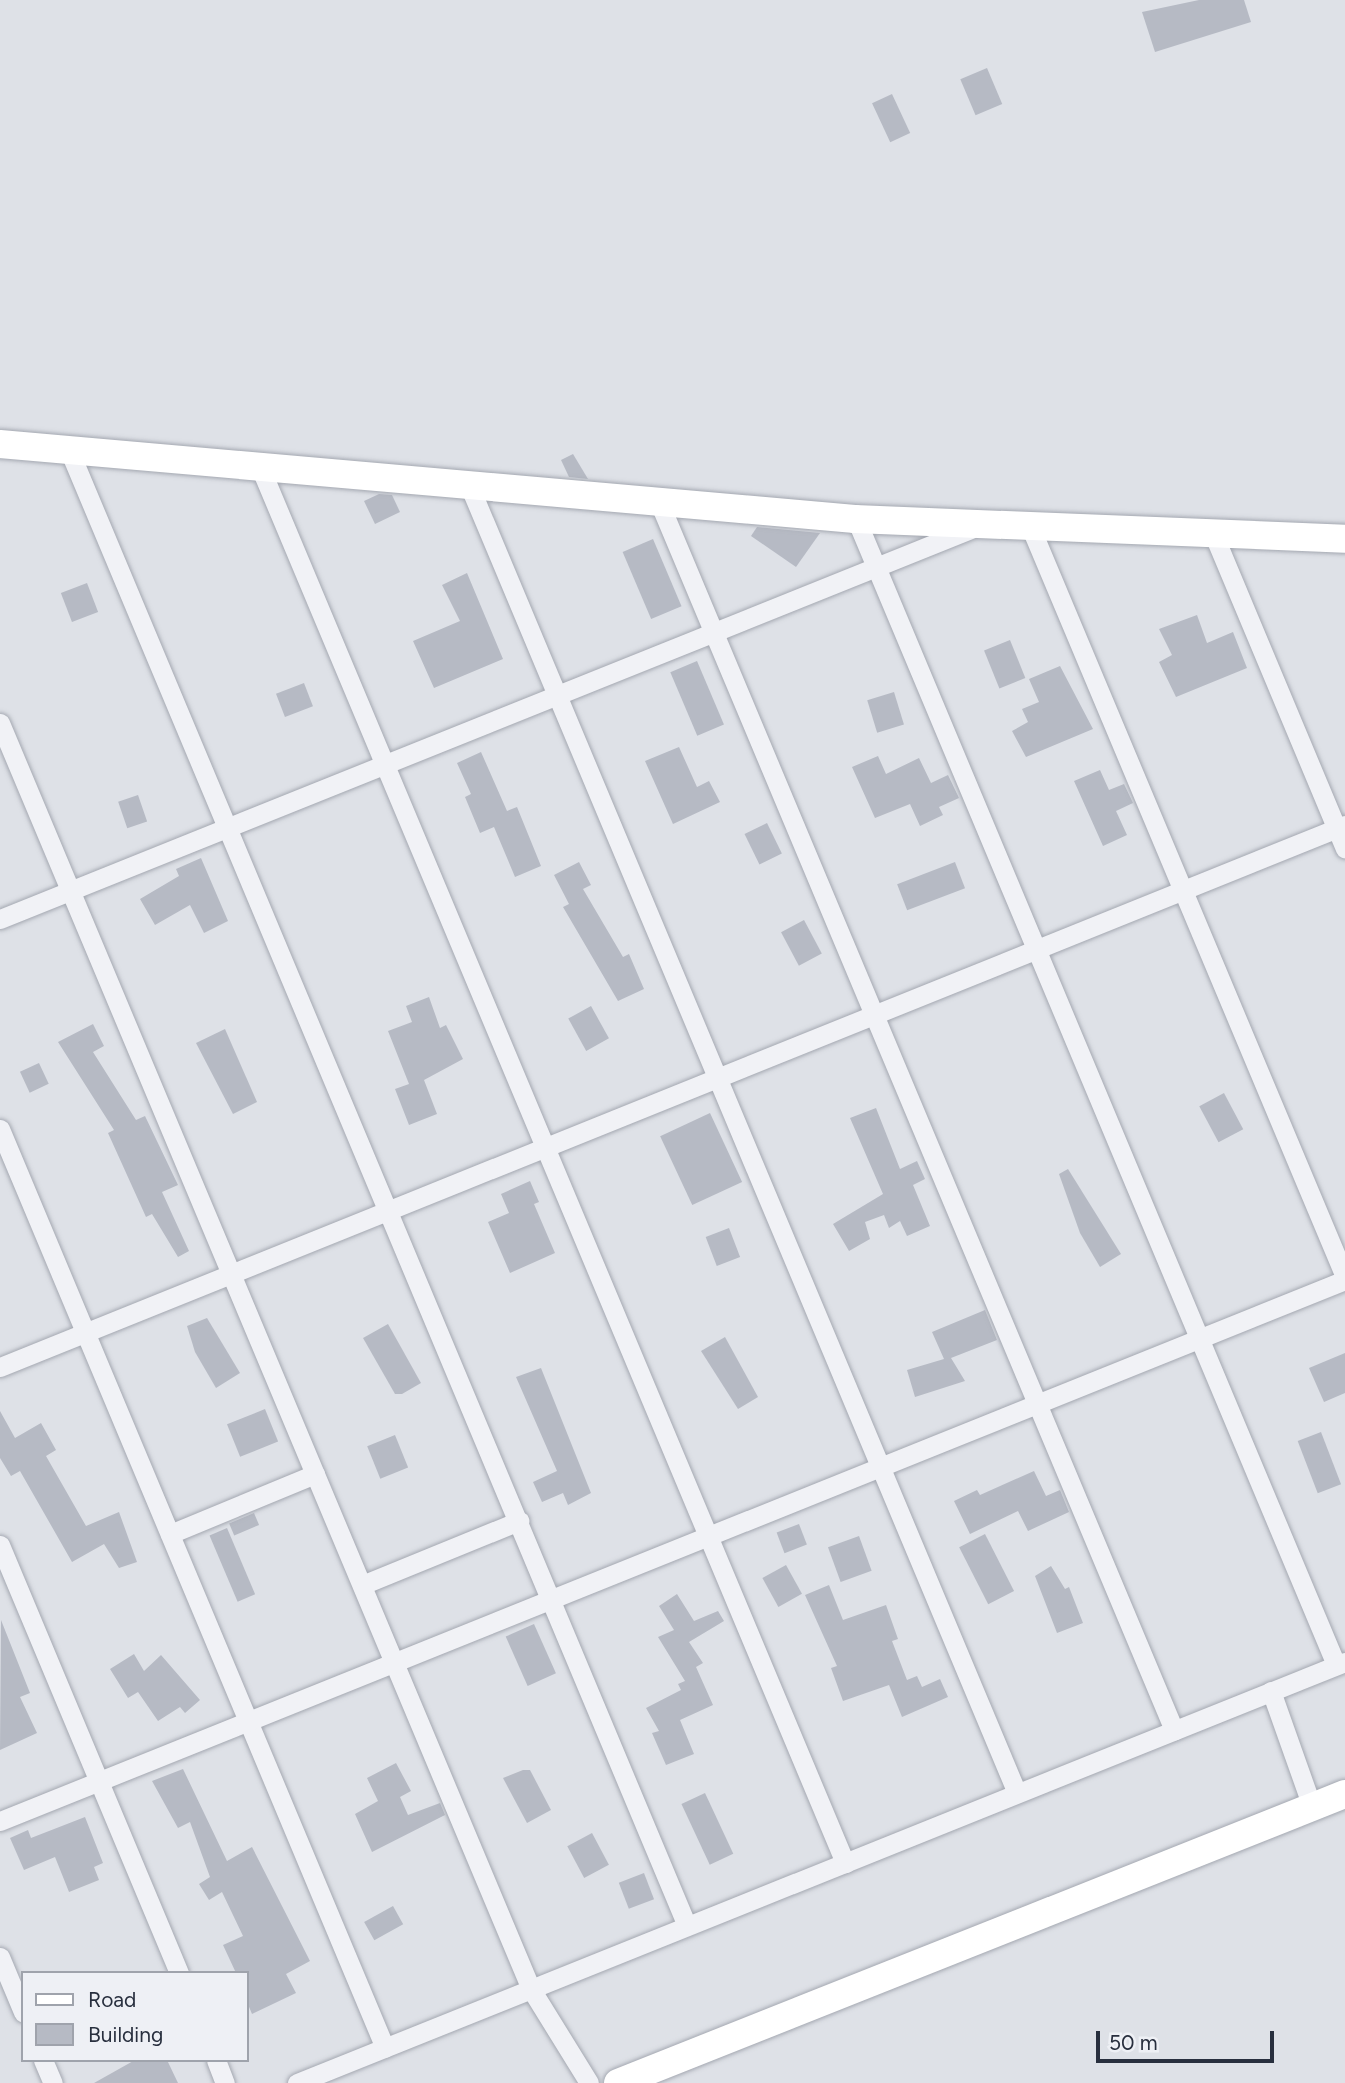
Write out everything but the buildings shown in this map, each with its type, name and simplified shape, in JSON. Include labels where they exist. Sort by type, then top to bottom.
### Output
[{"type":"street","points":[[0,444],[856,519],[1345,539]]},
{"type":"street","points":[[69,450],[688,1926]]},
{"type":"street","points":[[260,467],[845,1863]]},
{"type":"street","points":[[469,485],[1017,1793]]},
{"type":"street","points":[[659,502],[1174,1730]]},
{"type":"street","points":[[297,2083],[1341,1663],[1200,1338],[856,519]]},
{"type":"street","points":[[0,919],[982,524]]},
{"type":"street","points":[[0,1821],[1345,1278],[1030,526]]},
{"type":"street","points":[[1213,533],[1341,827],[1345,848]]},
{"type":"street","points":[[0,723],[531,1989],[589,2083]]},
{"type":"street","points":[[0,1367],[1341,827]]},
{"type":"street","points":[[0,1129],[385,2048]]},
{"type":"street","points":[[170,1534],[315,1474]]},
{"type":"street","points":[[362,1585],[519,1521]]},
{"type":"street","points":[[0,1545],[178,1971]]},
{"type":"street","points":[[1271,1691],[1312,1807]]},
{"type":"street","points":[[618,2083],[1345,1794]]},
{"type":"street","points":[[0,1957],[21,2006]]},
{"type":"street","points":[[44,2062],[53,2083]]},
{"type":"street","points":[[217,2062],[225,2083]]}]
